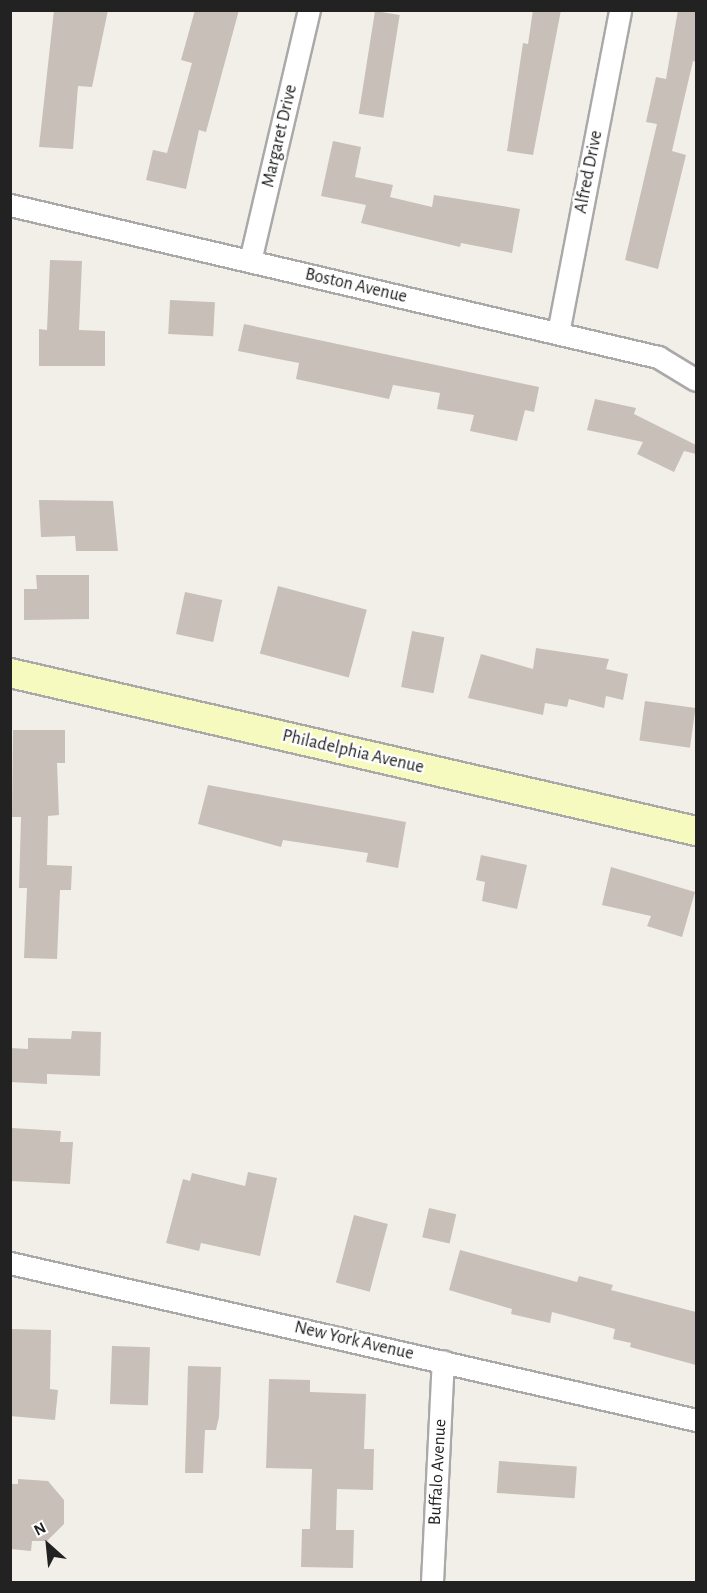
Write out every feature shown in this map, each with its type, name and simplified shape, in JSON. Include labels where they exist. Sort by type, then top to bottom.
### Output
[{"type":"main road","name":"Philadelphia Avenue","points":[[10,673],[696,831]]},
{"type":"street","name":"Margaret Drive","points":[[250,261],[309,10]]},
{"type":"street","name":"Alfred Drive","points":[[558,333],[620,10]]},
{"type":"street","name":"Boston Avenue","points":[[10,205],[658,357],[696,380]]},
{"type":"street","name":"New York Avenue","points":[[10,1263],[696,1420]]},
{"type":"street","name":"Buffalo Avenue","points":[[432,1582],[443,1361]]},
{"type":"building","points":[[54,10],[108,10],[92,87],[78,86],[73,149],[39,147]]},
{"type":"building","points":[[195,10],[239,10],[206,132],[199,130],[186,189],[146,180],[153,150],[167,153],[192,63],[181,60]]},
{"type":"building","points":[[533,10],[561,10],[533,155],[507,151],[523,43],[528,44]]},
{"type":"building","points":[[678,10],[696,10],[696,62],[693,61],[672,151],[686,155],[658,269],[625,260],[657,124],[646,122],[656,77],[666,79]]},
{"type":"building","points":[[375,11],[400,15],[383,118],[359,114]]},
{"type":"building","points":[[333,141],[361,147],[355,177],[393,185],[390,197],[432,207],[434,195],[520,209],[512,253],[461,243],[460,247],[361,223],[366,205],[321,196]]},
{"type":"building","points":[[50,260],[82,261],[79,330],[105,331],[105,366],[39,366],[39,329],[47,330]]},
{"type":"building","points":[[170,300],[215,302],[213,336],[168,334]]},
{"type":"building","points":[[244,324],[539,387],[534,412],[525,410],[517,441],[470,431],[474,415],[437,409],[440,393],[393,385],[389,399],[296,379],[299,363],[238,351]]},
{"type":"building","points":[[595,399],[636,408],[634,414],[696,445],[696,454],[684,451],[674,472],[637,454],[643,442],[587,430]]},
{"type":"building","points":[[39,500],[113,501],[118,551],[76,551],[75,536],[41,537]]},
{"type":"building","points":[[36,575],[89,575],[89,619],[24,620],[24,589],[37,589]]},
{"type":"building","points":[[278,586],[367,610],[349,677],[260,654]]},
{"type":"building","points":[[185,592],[222,600],[213,642],[176,634]]},
{"type":"building","points":[[412,631],[444,637],[434,693],[401,687]]},
{"type":"building","points":[[536,648],[609,659],[606,669],[628,674],[623,700],[606,696],[604,708],[569,699],[567,707],[545,703],[543,715],[468,698],[481,654],[533,669]]},
{"type":"building","points":[[645,701],[696,708],[690,748],[639,741]]},
{"type":"building","points":[[13,730],[65,730],[65,763],[57,763],[59,815],[48,816],[47,865],[72,866],[71,890],[60,890],[57,959],[24,958],[27,888],[19,888],[21,817],[12,817]]},
{"type":"building","points":[[208,785],[406,822],[398,868],[366,862],[368,853],[283,840],[281,847],[198,824]]},
{"type":"building","points":[[481,855],[527,865],[517,909],[482,901],[485,882],[476,880]]},
{"type":"building","points":[[611,867],[695,892],[682,937],[647,926],[651,916],[602,905]]},
{"type":"building","points":[[72,1031],[101,1032],[100,1076],[47,1074],[47,1084],[10,1082],[10,1048],[28,1049],[28,1038],[71,1039]]},
{"type":"building","points":[[12,1128],[61,1131],[60,1142],[73,1142],[70,1184],[10,1181]]},
{"type":"building","points":[[248,1172],[277,1178],[260,1256],[201,1243],[199,1251],[166,1243],[183,1179],[190,1181],[192,1173],[245,1186]]},
{"type":"building","points":[[429,1208],[456,1214],[450,1244],[422,1237]]},
{"type":"building","points":[[354,1215],[388,1224],[370,1292],[336,1283]]},
{"type":"building","points":[[460,1250],[577,1282],[579,1276],[613,1285],[611,1290],[696,1312],[696,1365],[630,1347],[631,1343],[613,1339],[615,1329],[552,1312],[550,1323],[511,1314],[512,1309],[449,1290]]},
{"type":"building","points":[[10,1329],[51,1330],[50,1389],[58,1390],[55,1420],[10,1416]]},
{"type":"building","points":[[112,1346],[150,1347],[148,1405],[110,1404]]},
{"type":"building","points":[[188,1366],[221,1367],[219,1417],[216,1430],[205,1430],[203,1473],[185,1473]]},
{"type":"building","points":[[269,1379],[310,1380],[310,1392],[366,1394],[364,1449],[374,1449],[373,1490],[337,1489],[336,1530],[354,1530],[353,1568],[301,1567],[302,1529],[310,1529],[312,1469],[266,1468]]},
{"type":"building","points":[[499,1461],[577,1466],[575,1498],[497,1493]]},
{"type":"building","points":[[18,1479],[48,1481],[64,1500],[64,1524],[47,1541],[32,1541],[31,1551],[10,1549],[10,1484],[18,1484]]}]
